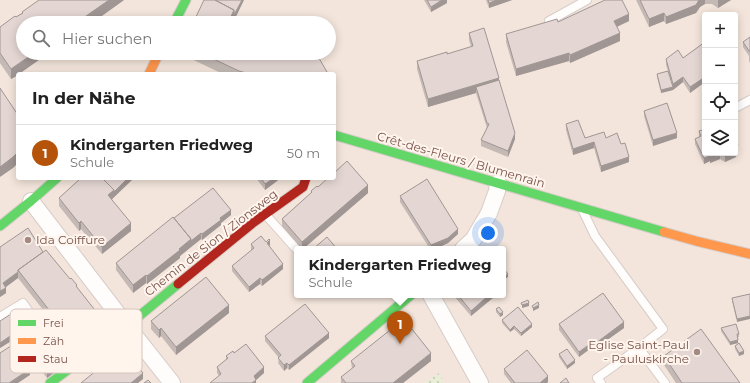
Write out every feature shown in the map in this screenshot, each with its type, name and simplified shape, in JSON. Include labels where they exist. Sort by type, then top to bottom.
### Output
[{"type":"street","points":[[178,16],[186,0]]},
{"type":"street","points":[[149,72],[155,60]]},
{"type":"street","name":"Crêt-des-Fleurs / Blumenrain","points":[[336,136],[696,241],[750,254]]},
{"type":"street","points":[[0,226],[55,180]]},
{"type":"street","name":"Chemin de Sion / Zionsweg","points":[[142,313],[254,222],[303,187],[305,180]]},
{"type":"street","points":[[466,246],[473,240],[489,213],[498,183]]},
{"type":"street","points":[[31,201],[113,309]]},
{"type":"street","points":[[307,383],[407,298]]},
{"type":"street","points":[[433,298],[480,383]]},
{"type":"street","points":[[142,346],[172,383]]},
{"type":"street","name":"Chemin de Sion / Zionsweg","points":[[50,383],[63,373]]},
{"type":"lane","points":[[549,21],[586,0]]},
{"type":"lane","points":[[738,106],[750,100]]},
{"type":"lane","points":[[582,208],[595,236],[663,329],[597,378],[601,383]]},
{"type":"lane","points":[[265,214],[294,247]]},
{"type":"lane","points":[[13,309],[23,303],[27,309]]},
{"type":"lane","points":[[0,317],[10,311]]},
{"type":"lane","points":[[639,348],[665,383]]},
{"type":"shaded area","points":[[0,0],[750,0],[750,383],[0,383]]},
{"type":"green space","points":[[439,373],[444,383],[425,383]]},
{"type":"building","points":[[39,0],[109,0],[86,16],[18,16],[23,13],[22,12]]},
{"type":"building","points":[[204,0],[215,0],[234,10],[231,16],[196,16]]},
{"type":"building","points":[[215,0],[242,0],[234,15],[234,10]]},
{"type":"building","points":[[427,0],[442,0],[431,7]]},
{"type":"building","points":[[488,0],[497,0],[489,3]]},
{"type":"building","points":[[605,0],[622,0],[629,14],[614,21],[620,33],[570,55],[569,53],[516,69],[506,34],[557,19],[558,22]]},
{"type":"building","points":[[640,0],[699,0],[696,5],[666,17],[664,13],[649,19]]},
{"type":"building","points":[[15,16],[16,60],[24,60],[11,69],[0,53],[0,27]]},
{"type":"building","points":[[484,28],[499,78],[428,99],[417,61],[473,46],[469,33]]},
{"type":"building","points":[[750,37],[750,52],[743,42]]},
{"type":"building","points":[[702,44],[702,79],[690,87],[683,77],[673,84],[666,59],[678,50],[683,58]]},
{"type":"building","points":[[216,60],[320,60],[327,72],[243,72]]},
{"type":"building","points":[[668,71],[673,87],[661,90],[657,74]]},
{"type":"building","points":[[499,80],[515,133],[508,151],[481,140],[489,124],[487,123],[476,87]]},
{"type":"building","points":[[0,88],[16,112],[16,154],[0,167]]},
{"type":"building","points":[[667,103],[677,133],[653,140],[644,111]]},
{"type":"building","points":[[578,120],[585,138],[604,132],[606,138],[617,133],[621,144],[625,143],[629,157],[601,166],[594,142],[573,149],[566,124]]},
{"type":"building","points":[[702,130],[702,154],[695,139],[701,136],[699,131]]},
{"type":"building","points":[[347,161],[368,185],[302,242],[282,219],[317,186],[318,187],[326,180],[336,180],[336,171]]},
{"type":"building","points":[[427,179],[458,229],[448,238],[431,245],[400,196]]},
{"type":"building","points":[[79,180],[104,180],[114,190],[108,195],[131,223],[102,247],[81,221],[79,223],[59,198]]},
{"type":"building","points":[[104,180],[126,180],[114,192],[114,190]]},
{"type":"building","points":[[262,180],[271,180],[265,184]]},
{"type":"building","points":[[213,188],[231,210],[220,218],[221,220],[191,241],[174,218]]},
{"type":"building","points":[[173,217],[191,239],[179,249],[180,250],[133,285],[116,263]]},
{"type":"building","points":[[28,228],[43,252],[3,283],[6,288],[0,291],[0,247]]},
{"type":"building","points":[[261,236],[266,242],[269,239],[270,240],[267,243],[283,264],[262,280],[260,278],[249,287],[232,266],[254,248],[251,244]]},
{"type":"building","points":[[327,237],[334,246],[316,246]]},
{"type":"building","points":[[46,250],[70,279],[71,278],[77,285],[76,286],[94,309],[48,309],[18,270]]},
{"type":"building","points":[[206,277],[229,305],[176,347],[161,328],[159,330],[151,321]]},
{"type":"building","points":[[603,293],[624,322],[596,343],[594,341],[579,352],[559,324]]},
{"type":"building","points":[[750,294],[750,316],[737,319],[732,298]]},
{"type":"building","points":[[460,298],[486,298],[471,311]]},
{"type":"building","points":[[528,300],[529,303],[522,305],[521,303]]},
{"type":"building","points":[[538,302],[539,305],[533,308],[532,306]]},
{"type":"building","points":[[305,304],[329,333],[289,365],[287,363],[284,365],[278,358],[281,355],[265,336]]},
{"type":"building","points":[[499,307],[503,312],[500,314],[496,309]]},
{"type":"building","points":[[518,307],[532,324],[521,333],[514,326],[510,330],[502,320]]},
{"type":"building","points":[[10,315],[10,336],[0,343],[0,321]]},
{"type":"building","points":[[404,319],[431,353],[393,383],[346,383],[341,377],[355,366],[351,361]]},
{"type":"building","points":[[736,324],[739,334],[737,334],[738,340],[730,342],[721,328]]},
{"type":"building","name":"Eglise Saint-Paul - Pauluskirche","points":[[701,329],[740,383],[682,383],[664,356]]},
{"type":"building","points":[[739,343],[744,351],[739,353],[735,346]]},
{"type":"building","points":[[246,344],[264,367],[254,376],[256,380],[252,383],[210,383],[221,374],[217,367],[228,358],[226,356],[233,351],[234,353]]},
{"type":"building","points":[[10,347],[10,373],[24,373],[9,383],[0,383],[0,353]]},
{"type":"building","points":[[567,349],[575,360],[567,366],[559,354]]},
{"type":"building","points":[[527,350],[548,376],[540,383],[515,383],[504,369]]},
{"type":"building","points":[[93,373],[143,373],[131,383],[81,383]]},
{"type":"building","points":[[566,378],[569,383],[560,383]]},
{"type":"building","points":[[148,380],[151,383],[144,383]]},
{"type":"traffic: fast","points":[[178,16],[186,0]]},
{"type":"traffic: fast","points":[[336,136],[664,232]]},
{"type":"traffic: fast","points":[[0,226],[55,180]]},
{"type":"traffic: fast","points":[[142,314],[178,284]]},
{"type":"traffic: fast","points":[[307,383],[407,298]]},
{"type":"traffic: fast","points":[[50,383],[64,373]]},
{"type":"traffic: slow","points":[[150,72],[156,60]]},
{"type":"traffic: slow","points":[[664,232],[750,254]]},
{"type":"traffic: jam","points":[[178,284],[254,222],[303,187],[305,180]]},
{"type":"place","name":"Ida Coiffure","points":[[28,240]]},
{"type":"place","name":"Kindergarten Friedweg","points":[[400,344]]},
{"type":"place","name":"Eglise Saint-Paul - Pauluskirche","points":[[697,352]]}]
